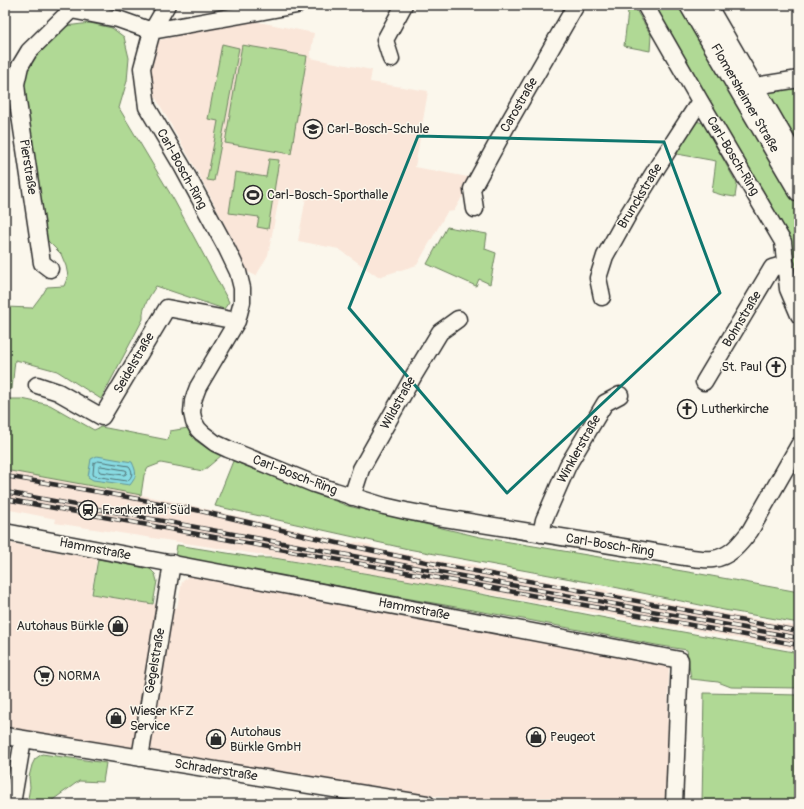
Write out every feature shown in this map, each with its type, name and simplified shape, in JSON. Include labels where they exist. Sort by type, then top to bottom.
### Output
[{"type":"main road","name":"Flomersheimer Straße","points":[[690,5],[799,191]]},
{"type":"street","name":"Carl-Bosch-Ring","points":[[166,5],[152,31],[142,68],[147,107],[186,173],[227,249],[238,272],[242,288],[242,302],[237,321],[198,387],[193,401],[192,413],[194,422],[198,429],[212,441],[314,484],[384,506],[419,514],[702,559],[713,559],[723,556],[734,550],[742,542],[750,531],[799,445]]},
{"type":"street","points":[[152,31],[297,5]]},
{"type":"street","points":[[392,60],[385,40],[404,5]]},
{"type":"street","name":"Carostraße","points":[[475,209],[472,189],[576,5]]},
{"type":"street","name":"Carl-Bosch-Ring","points":[[645,5],[783,242],[788,289],[799,315]]},
{"type":"street","name":"Flomersheimer Straße","points":[[708,5],[799,162]]},
{"type":"street","name":"Pierstraße","points":[[50,269],[42,263],[18,102],[16,84],[20,66],[28,51],[70,8],[118,19],[152,31]]},
{"type":"street","points":[[754,86],[799,78]]},
{"type":"street","name":"Brunckstraße","points":[[602,297],[598,278],[605,256],[633,206],[700,101]]},
{"type":"street","name":"Bohnstraße","points":[[704,382],[772,268],[786,264]]},
{"type":"street","name":"Seidelstraße","points":[[37,385],[58,392],[102,417],[167,308],[237,321]]},
{"type":"street","name":"Wildstraße","points":[[352,497],[361,469],[432,344],[440,332],[458,319]]},
{"type":"street","name":"Winklerstraße","points":[[541,534],[544,520],[568,465],[605,403],[620,395]]},
{"type":"street","name":"Hammstraße","points":[[5,532],[680,660],[674,804]]},
{"type":"street","name":"Gegelstraße","points":[[140,758],[172,563]]},
{"type":"street","name":"Schraderstraße","points":[[5,736],[427,804]]},
{"type":"street","points":[[12,804],[23,739]]},
{"type":"highlighted area","points":[[418,136],[664,142],[720,293],[507,493],[349,308]]},
{"type":"shaded area","name":"Carl-Bosch-Schule","points":[[249,20],[314,33],[310,58],[372,70],[370,82],[428,91],[415,167],[473,178],[454,211],[447,212],[417,265],[378,277],[339,249],[298,241],[306,197],[280,193],[268,255],[256,276],[248,272],[197,171],[153,93],[149,67],[155,41]]},
{"type":"shaded area","points":[[5,470],[93,485],[180,503],[352,543],[356,542],[371,545],[374,548],[463,565],[475,565],[479,568],[594,590],[597,588],[609,592],[799,627],[799,650],[684,628],[257,554],[55,523],[56,519],[5,509]]},
{"type":"shaded area","points":[[5,542],[97,559],[91,594],[177,608],[182,582],[189,576],[407,616],[669,667],[666,794],[663,804],[486,804],[11,732],[5,768]]},
{"type":"green space","points":[[593,5],[633,5],[651,35],[650,51],[624,46],[628,11]]},
{"type":"green space","points":[[653,5],[679,5],[799,207],[799,298],[795,290],[792,250],[789,235]]},
{"type":"green space","points":[[90,23],[112,28],[124,37],[129,58],[127,81],[119,108],[174,200],[229,302],[224,309],[156,286],[145,305],[143,319],[101,399],[57,371],[15,360],[12,389],[5,390],[5,307],[32,308],[47,287],[64,286],[68,276],[61,254],[43,236],[28,133],[24,81],[29,62],[66,26]]},
{"type":"green space","points":[[222,44],[239,48],[214,181],[207,180],[218,121],[208,119]]},
{"type":"green space","points":[[242,45],[307,56],[291,154],[225,143]]},
{"type":"green space","points":[[799,84],[799,146],[768,92],[780,87]]},
{"type":"green space","points":[[696,121],[703,123],[737,184],[735,197],[712,192],[716,161],[677,154]]},
{"type":"green space","name":"Carl-Bosch-Sporthalle","points":[[269,159],[279,160],[268,229],[257,227],[259,217],[229,213],[235,172],[266,177]]},
{"type":"green space","points":[[447,227],[487,234],[485,249],[496,253],[490,284],[479,279],[476,286],[427,264]]},
{"type":"green space","points":[[5,399],[22,399],[50,405],[94,430],[101,427],[168,440],[170,431],[188,428],[195,440],[208,449],[222,455],[203,471],[161,463],[148,468],[144,475],[141,495],[5,470]]},
{"type":"green space","points":[[233,461],[348,506],[480,537],[799,592],[799,623],[408,549],[215,506]]},
{"type":"green space","points":[[177,545],[258,558],[274,558],[423,583],[799,653],[799,688],[731,687],[718,682],[691,679],[687,650],[175,557]]},
{"type":"green space","points":[[98,559],[150,569],[155,574],[157,581],[153,604],[92,594]]},
{"type":"green space","points":[[704,693],[799,695],[799,804],[702,804]]},
{"type":"green space","points":[[42,754],[106,763],[103,782],[79,781],[47,804],[27,804],[30,787],[29,777],[32,765],[35,759]]},
{"type":"water","points":[[97,456],[132,462],[136,474],[130,485],[93,480],[88,477],[91,459]]},
{"type":"railway","points":[[5,476],[196,510],[426,562],[799,631]]},
{"type":"railway","points":[[5,492],[799,638]]},
{"type":"railway","points":[[5,499],[799,645]]},
{"type":"place","name":"Carl-Bosch-Schule","points":[[313,129]]},
{"type":"place","name":"Carl-Bosch-Sporthalle","points":[[253,195]]},
{"type":"place","name":"St. Paul","points":[[776,367]]},
{"type":"place","name":"Lutherkirche","points":[[687,409]]},
{"type":"place","name":"Frankenthal Süd","points":[[88,510]]},
{"type":"place","name":"Autohaus Bürkle","points":[[118,626]]},
{"type":"place","name":"NORMA","points":[[44,676]]},
{"type":"place","name":"Wieser KFZ Service","points":[[116,718]]},
{"type":"place","name":"Peugeot","points":[[536,737]]},
{"type":"place","name":"Autohaus Bürkle GmbH","points":[[216,739]]}]
